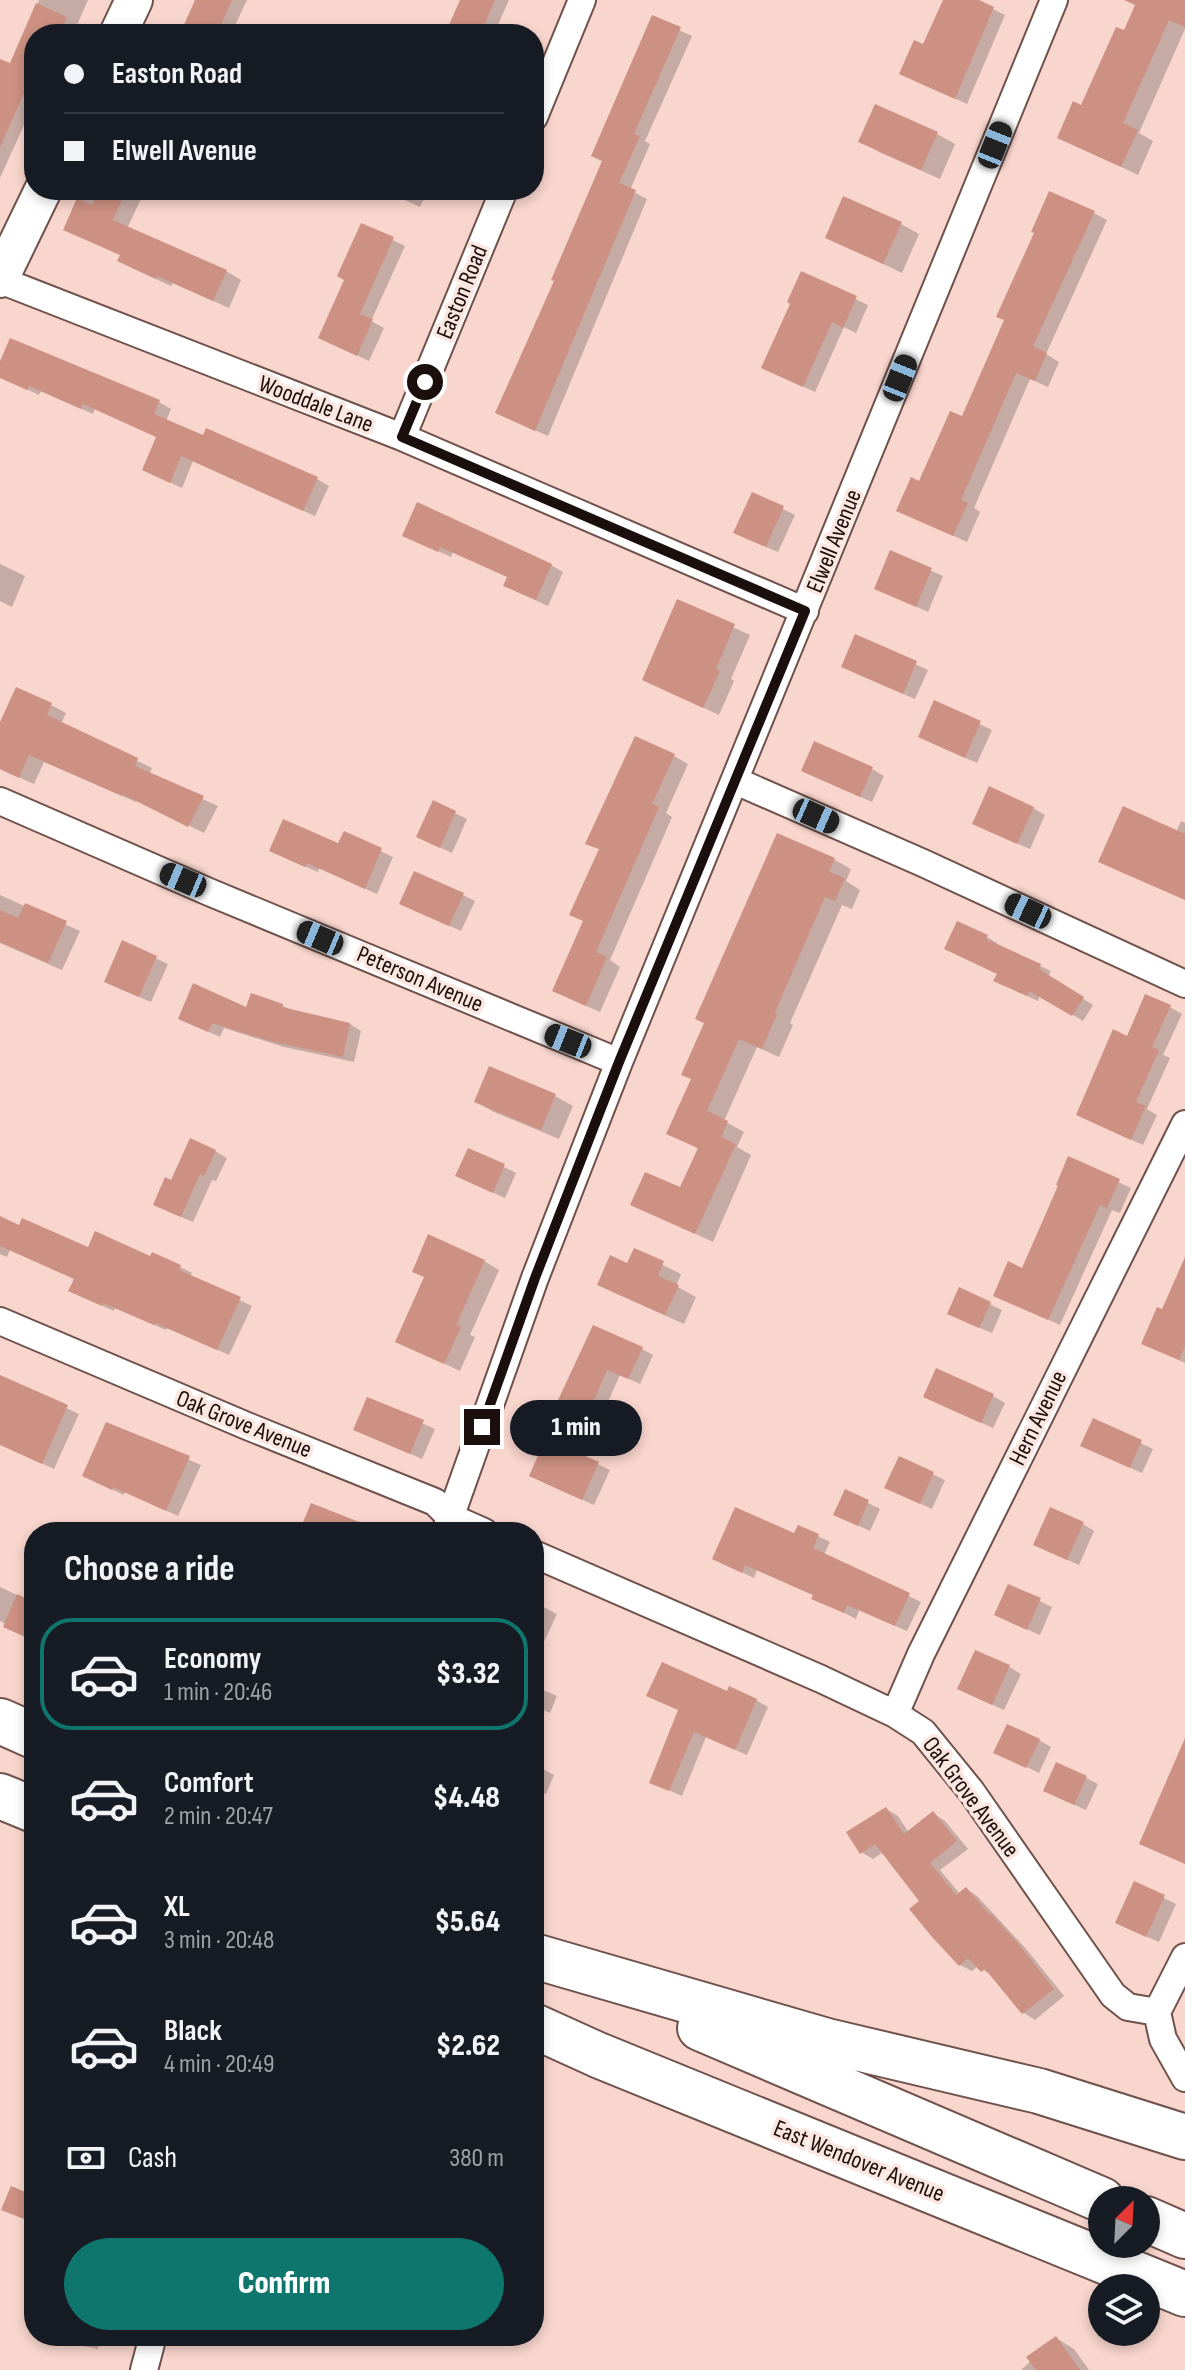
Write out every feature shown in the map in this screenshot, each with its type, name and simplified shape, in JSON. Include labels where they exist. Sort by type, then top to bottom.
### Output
[{"type":"highway","points":[[0,1721],[24,1732]]},
{"type":"highway","points":[[0,1796],[24,1806]]},
{"type":"highway","points":[[544,1959],[827,2041],[1039,2091],[1185,2137]]},
{"type":"highway","points":[[544,1960],[1088,2194]]},
{"type":"highway","name":"East Wendover Avenue","points":[[544,2030],[1185,2294]]},
{"type":"highway","points":[[1160,2225],[1185,2236]]},
{"type":"street","points":[[123,24],[134,0]]},
{"type":"street","points":[[544,93],[582,0]]},
{"type":"street","name":"Elwell Avenue","points":[[449,1522],[535,1278],[619,1062],[1054,0]]},
{"type":"street","points":[[0,280],[38,200]]},
{"type":"street","name":"Easton Road","points":[[402,437],[500,200]]},
{"type":"street","name":"Wooddale Lane","points":[[0,280],[402,437],[805,611]]},
{"type":"street","points":[[736,781],[1185,984]]},
{"type":"street","name":"Peterson Avenue","points":[[0,801],[619,1062]]},
{"type":"street","name":"Hern Avenue","points":[[895,1714],[921,1654],[1185,1124]]},
{"type":"street","name":"Oak Grove Avenue","points":[[0,1321],[435,1502],[446,1522]]},
{"type":"street","name":"Oak Grove Avenue","points":[[544,1558],[821,1679],[895,1714],[923,1732],[971,1791],[1113,1995],[1128,2007],[1157,2012]]},
{"type":"street","points":[[1185,1957],[1157,2012],[1163,2039],[1185,2078]]},
{"type":"street","points":[[144,2370],[150,2346]]},
{"type":"building","points":[[195,0],[232,0],[221,24],[184,24]]},
{"type":"building","points":[[460,0],[495,0],[484,24],[449,24]]},
{"type":"building","points":[[943,0],[979,0],[994,7],[955,99],[899,74],[914,40],[923,44]]},
{"type":"building","points":[[1124,0],[1185,0],[1185,27],[1169,20],[1123,123],[1138,130],[1121,167],[1057,138],[1073,101],[1081,105],[1116,27],[1124,30],[1135,5]]},
{"type":"building","points":[[36,3],[67,17],[64,24],[27,24]]},
{"type":"building","points":[[652,15],[681,27],[634,134],[640,136],[619,183],[636,190],[535,431],[495,413],[554,281],[551,280],[602,161],[591,156]]},
{"type":"building","points":[[24,31],[24,93],[0,147],[0,59],[10,63]]},
{"type":"building","points":[[875,104],[938,132],[921,170],[858,142]]},
{"type":"building","points":[[1049,191],[1095,211],[1033,346],[1047,353],[1035,381],[1016,373],[961,500],[968,503],[953,536],[896,511],[911,477],[919,481],[950,411],[962,416],[1004,320],[996,317],[1034,233],[1031,232]]},
{"type":"building","points":[[843,196],[902,222],[883,264],[825,238]]},
{"type":"building","points":[[76,200],[92,205],[94,200],[122,200],[113,220],[227,270],[213,301],[117,261],[120,255],[63,230]]},
{"type":"building","points":[[361,223],[394,237],[360,314],[373,319],[357,356],[318,338],[344,280],[337,276]]},
{"type":"building","points":[[801,271],[857,296],[843,328],[832,322],[803,387],[761,368],[790,304],[787,302]]},
{"type":"building","points":[[10,338],[160,400],[154,414],[203,435],[206,428],[318,477],[303,511],[181,456],[170,483],[142,470],[156,437],[83,404],[81,409],[29,386],[27,390],[0,378],[0,361]]},
{"type":"building","points":[[752,492],[784,506],[766,547],[733,533]]},
{"type":"building","points":[[417,502],[552,564],[536,600],[503,586],[507,577],[440,547],[438,552],[402,536]]},
{"type":"building","points":[[890,550],[932,568],[916,607],[874,589]]},
{"type":"building","points":[[677,599],[735,624],[716,669],[720,671],[703,708],[642,680]]},
{"type":"building","points":[[855,634],[917,661],[903,694],[841,667]]},
{"type":"building","points":[[16,687],[52,703],[47,715],[138,758],[135,766],[204,796],[188,827],[122,794],[29,755],[19,778],[0,769],[0,722]]},
{"type":"building","points":[[934,700],[981,721],[965,758],[918,737]]},
{"type":"building","points":[[635,736],[675,754],[652,804],[659,807],[596,952],[607,957],[586,1006],[552,991],[583,921],[569,915],[599,849],[585,844]]},
{"type":"building","points":[[814,741],[873,767],[860,797],[801,771]]},
{"type":"building","points":[[989,786],[1034,807],[1017,844],[972,824]]},
{"type":"building","points":[[433,800],[456,811],[440,848],[416,837]]},
{"type":"building","points":[[1123,806],[1185,834],[1185,900],[1098,862]]},
{"type":"building","points":[[283,819],[338,843],[344,831],[382,848],[365,889],[307,863],[305,867],[269,851]]},
{"type":"building","points":[[777,833],[835,858],[829,872],[845,878],[835,901],[825,897],[762,1049],[739,1039],[707,1111],[728,1121],[721,1137],[736,1144],[695,1234],[630,1205],[645,1172],[680,1187],[698,1148],[666,1134],[691,1079],[681,1075],[704,1023],[695,1019]]},
{"type":"building","points":[[414,871],[464,893],[449,926],[399,904]]},
{"type":"building","points":[[25,903],[67,921],[48,963],[0,942],[0,910],[18,918]]},
{"type":"building","points":[[957,921],[988,935],[986,939],[1041,964],[1039,969],[1084,997],[1072,1016],[1029,991],[1027,996],[993,981],[997,974],[944,949]]},
{"type":"building","points":[[122,940],[157,956],[139,997],[104,982]]},
{"type":"building","points":[[193,983],[246,1007],[251,993],[283,1004],[282,1007],[350,1023],[343,1057],[270,1041],[212,1023],[208,1032],[178,1019]]},
{"type":"building","points":[[1145,994],[1171,1005],[1152,1047],[1159,1050],[1136,1102],[1146,1106],[1131,1140],[1076,1115],[1113,1029],[1127,1036]]},
{"type":"building","points":[[489,1066],[556,1094],[541,1130],[474,1102]]},
{"type":"building","points":[[190,1138],[216,1150],[204,1176],[200,1174],[181,1217],[153,1205],[165,1177],[171,1180]]},
{"type":"building","points":[[468,1148],[505,1164],[493,1193],[455,1176]]},
{"type":"building","points":[[1068,1156],[1120,1179],[1107,1208],[1100,1205],[1048,1320],[993,1296],[1008,1261],[1022,1268]]},
{"type":"building","points":[[0,1216],[19,1225],[22,1218],[88,1247],[95,1231],[150,1256],[152,1252],[181,1265],[179,1270],[241,1297],[217,1350],[68,1291],[74,1279],[0,1246]]},
{"type":"building","points":[[428,1234],[485,1260],[456,1325],[461,1327],[444,1364],[395,1342],[424,1277],[412,1272]]},
{"type":"building","points":[[634,1248],[664,1261],[658,1276],[679,1285],[665,1315],[597,1285],[610,1255],[627,1263]]},
{"type":"building","points":[[1185,1257],[1185,1346],[1179,1360],[1141,1344],[1157,1307],[1162,1309]]},
{"type":"building","points":[[959,1287],[991,1302],[979,1328],[947,1314]]},
{"type":"building","points":[[593,1325],[643,1347],[628,1379],[607,1370],[572,1450],[599,1462],[582,1500],[529,1476],[557,1412],[553,1411]]},
{"type":"building","points":[[936,1368],[994,1394],[981,1423],[923,1397]]},
{"type":"building","points":[[0,1375],[68,1405],[42,1464],[0,1445]]},
{"type":"building","points":[[367,1397],[424,1420],[410,1454],[353,1430]]},
{"type":"building","points":[[1093,1418],[1142,1440],[1130,1468],[1080,1446]]},
{"type":"building","points":[[106,1422],[190,1456],[166,1511],[82,1476]]},
{"type":"building","points":[[899,1456],[934,1472],[920,1504],[884,1488]]},
{"type":"building","points":[[845,1489],[869,1500],[858,1526],[833,1515]]},
{"type":"building","points":[[311,1503],[359,1522],[303,1522]]},
{"type":"building","points":[[735,1507],[794,1533],[798,1525],[819,1534],[813,1548],[910,1593],[895,1626],[847,1605],[844,1613],[811,1599],[813,1595],[745,1565],[742,1573],[712,1559]]},
{"type":"building","points":[[1050,1507],[1084,1522],[1067,1560],[1033,1545]]},
{"type":"building","points":[[1008,1584],[1041,1598],[1027,1630],[994,1615]]},
{"type":"building","points":[[17,1594],[24,1597],[24,1636],[3,1627]]},
{"type":"building","points":[[975,1650],[1010,1665],[992,1705],[957,1689]]},
{"type":"building","points":[[662,1662],[727,1691],[729,1686],[757,1699],[735,1750],[694,1732],[669,1791],[649,1783],[678,1710],[646,1696]]},
{"type":"building","points":[[1007,1724],[1040,1739],[1026,1768],[993,1753]]},
{"type":"building","points":[[1185,1738],[1185,1864],[1139,1844]]},
{"type":"building","points":[[1056,1762],[1087,1776],[1074,1805],[1043,1791]]},
{"type":"building","points":[[886,1807],[904,1834],[933,1811],[957,1841],[930,1863],[956,1895],[966,1887],[1016,1941],[1054,1989],[1022,2014],[985,1969],[981,1972],[968,1958],[959,1966],[932,1937],[909,1909],[919,1901],[875,1844],[860,1854],[846,1832]]},
{"type":"building","points":[[1134,1881],[1165,1895],[1146,1937],[1115,1923]]},
{"type":"building","points":[[11,2186],[24,2191],[24,2219],[1,2210]]},
{"type":"building","points":[[1056,2336],[1080,2370],[1036,2370],[1026,2357]]},
{"type":"route","points":[[425,382],[402,437],[805,611],[619,1062],[535,1278],[482,1427]]}]
